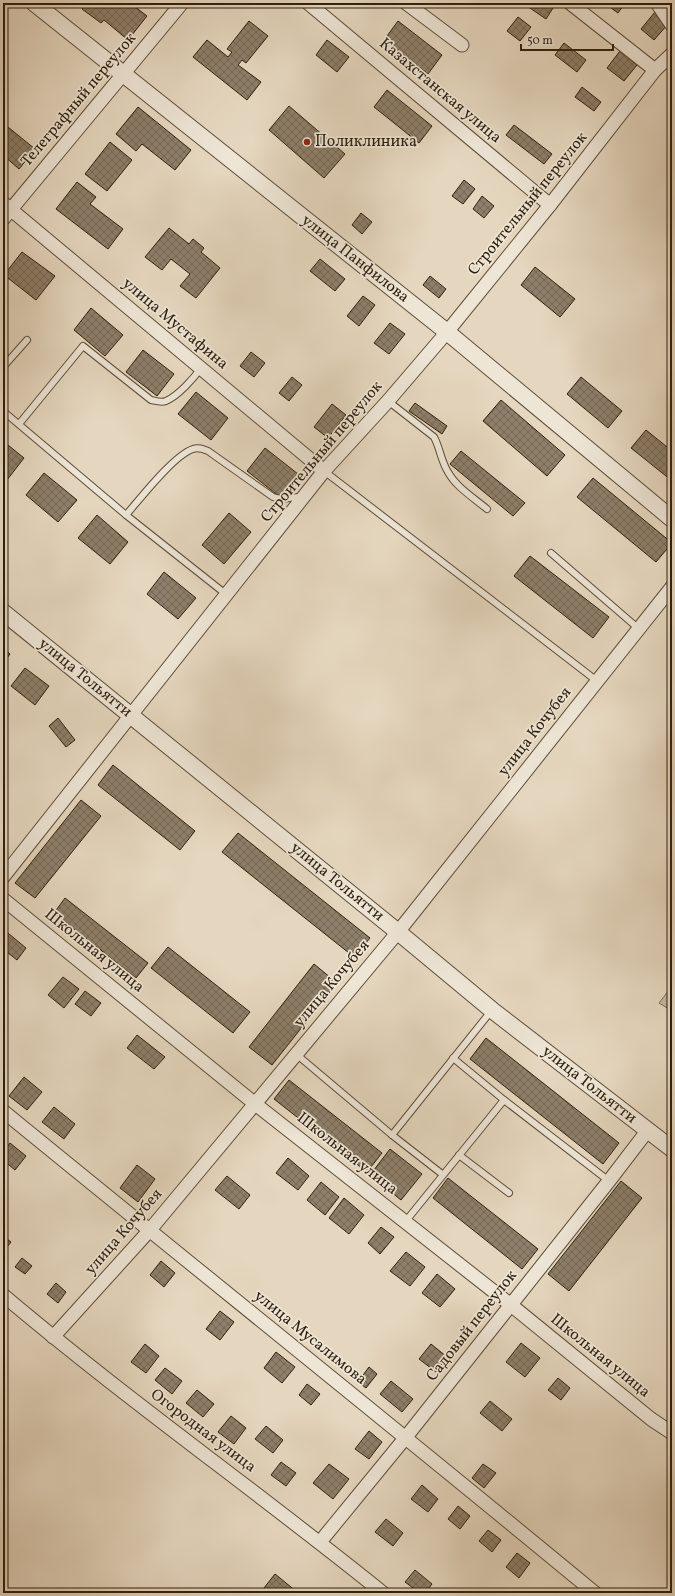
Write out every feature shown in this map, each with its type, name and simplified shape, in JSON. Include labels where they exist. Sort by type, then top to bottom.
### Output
[{"type":"street","name":"улица Панфилова","points":[[34,3],[122,75],[447,332],[672,519]]},
{"type":"street","name":"Телеграфный переулок","points":[[6,211],[182,3]]},
{"type":"street","name":"Казахстанская улица","points":[[308,3],[550,206]]},
{"type":"street","points":[[406,3],[462,45]]},
{"type":"street","points":[[570,3],[655,70]]},
{"type":"street","points":[[657,3],[672,25]]},
{"type":"street","name":"Строительный переулок","points":[[3,878],[324,471],[388,401],[447,332],[550,206],[655,70],[672,54]]},
{"type":"street","name":"улица Мустафина","points":[[6,211],[201,368],[324,471]]},
{"type":"street","name":"улица Кочубея","points":[[53,1337],[149,1231],[254,1103],[398,932],[672,587]]},
{"type":"street","name":"улица Тольятти","points":[[3,612],[492,1010],[672,1149]]},
{"type":"street","name":"Школьная улица","points":[[3,899],[254,1103],[510,1304],[651,1419],[672,1433]]},
{"type":"street","name":"улица Мусалимова","points":[[3,1111],[149,1231],[406,1437],[595,1593]]},
{"type":"street","name":"Садовый переулок","points":[[320,1542],[406,1437],[648,1130]]},
{"type":"street","name":"Огородная улица","points":[[3,1295],[53,1337],[320,1542],[383,1593]]},
{"type":"lane","points":[[3,367],[27,340]]},
{"type":"lane","points":[[19,424],[84,346],[151,400],[161,402],[167,400],[191,381],[201,368]]},
{"type":"lane","points":[[388,401],[434,437],[447,471],[453,480],[487,509]]},
{"type":"lane","points":[[3,411],[126,515],[227,595]]},
{"type":"lane","points":[[126,515],[175,460],[193,448],[200,448],[208,451],[273,497],[283,500],[292,497],[303,498]]},
{"type":"lane","points":[[324,471],[598,681]]},
{"type":"lane","points":[[551,553],[639,629]]},
{"type":"lane","points":[[392,1135],[492,1010]]},
{"type":"lane","points":[[296,1054],[392,1135],[442,1174]]},
{"type":"lane","points":[[453,1058],[504,1100],[609,1181]]},
{"type":"lane","points":[[405,1222],[442,1174],[504,1100]]},
{"type":"lane","points":[[459,1154],[509,1193]]},
{"type":"green space","points":[[672,986],[672,1011],[659,1003]]},
{"type":"building","points":[[83,3],[130,3],[147,16],[128,40],[104,20],[101,23],[82,9],[85,5]]},
{"type":"building","points":[[529,3],[553,3],[555,5],[546,19],[527,6]]},
{"type":"building","points":[[608,3],[625,3],[618,13],[607,5]]},
{"type":"building","points":[[655,12],[668,24],[654,40],[641,29]]},
{"type":"building","points":[[518,17],[531,27],[520,41],[507,31]]},
{"type":"building","points":[[249,21],[268,36],[246,63],[242,60],[238,65],[261,82],[247,100],[193,57],[207,40],[228,57],[232,52],[227,49]]},
{"type":"building","points":[[398,21],[442,55],[428,74],[384,40]]},
{"type":"building","points":[[327,40],[349,57],[337,72],[316,55]]},
{"type":"building","points":[[564,43],[586,60],[577,72],[555,55]]},
{"type":"building","points":[[620,51],[637,65],[624,81],[607,68]]},
{"type":"building","points":[[582,87],[601,102],[594,111],[575,97]]},
{"type":"building","points":[[387,90],[432,126],[419,143],[374,107]]},
{"type":"building","name":"Поликлиника","points":[[289,106],[345,154],[324,178],[269,130]]},
{"type":"building","points":[[138,107],[191,150],[175,170],[142,144],[136,151],[116,134]]},
{"type":"building","points":[[3,123],[35,149],[19,169],[3,155]]},
{"type":"building","points":[[514,125],[552,154],[544,164],[506,135]]},
{"type":"building","points":[[110,142],[132,160],[107,191],[85,174]]},
{"type":"building","points":[[464,180],[475,189],[463,204],[452,196]]},
{"type":"building","points":[[77,182],[96,197],[90,204],[123,229],[108,249],[56,209]]},
{"type":"building","points":[[482,196],[494,206],[484,218],[473,209]]},
{"type":"building","points":[[361,213],[372,222],[362,234],[352,225]]},
{"type":"building","points":[[169,228],[189,244],[193,239],[204,248],[201,252],[220,268],[196,298],[180,286],[190,274],[171,259],[162,270],[145,257]]},
{"type":"building","points":[[22,252],[55,276],[36,300],[4,275]]},
{"type":"building","points":[[320,259],[345,279],[335,291],[310,271]]},
{"type":"building","points":[[535,267],[575,299],[560,317],[521,285]]},
{"type":"building","points":[[430,276],[446,289],[439,298],[423,285]]},
{"type":"building","points":[[363,296],[375,305],[359,326],[347,316]]},
{"type":"building","points":[[91,308],[123,335],[105,356],[74,330]]},
{"type":"building","points":[[390,323],[405,334],[389,354],[374,343]]},
{"type":"building","points":[[143,350],[174,374],[157,396],[126,372]]},
{"type":"building","points":[[251,352],[265,363],[254,377],[240,366]]},
{"type":"building","points":[[292,377],[302,385],[289,401],[279,393]]},
{"type":"building","points":[[581,377],[622,411],[608,428],[567,394]]},
{"type":"building","points":[[196,392],[228,418],[211,440],[178,414]]},
{"type":"building","points":[[501,400],[565,455],[547,476],[483,421]]},
{"type":"building","points":[[415,403],[447,426],[442,434],[409,411]]},
{"type":"building","points":[[332,404],[346,415],[328,438],[314,427]]},
{"type":"building","points":[[646,430],[672,451],[671,480],[631,448]]},
{"type":"building","points":[[3,441],[24,458],[7,480],[3,477]]},
{"type":"building","points":[[265,448],[298,474],[280,497],[247,471]]},
{"type":"building","points":[[461,451],[525,503],[513,516],[450,464]]},
{"type":"building","points":[[44,473],[77,500],[58,522],[26,495]]},
{"type":"building","points":[[593,478],[672,543],[656,562],[577,497]]},
{"type":"building","points":[[229,513],[251,532],[224,564],[202,545]]},
{"type":"building","points":[[97,515],[128,542],[110,564],[78,538]]},
{"type":"building","points":[[530,556],[609,617],[593,638],[514,576]]},
{"type":"building","points":[[164,572],[196,598],[178,619],[147,594]]},
{"type":"building","points":[[3,648],[10,654],[3,664]]},
{"type":"building","points":[[25,668],[49,686],[35,705],[11,686]]},
{"type":"building","points":[[58,718],[75,740],[66,747],[49,726]]},
{"type":"building","points":[[113,765],[195,831],[180,850],[98,785]]},
{"type":"building","points":[[81,800],[101,816],[35,898],[15,883]]},
{"type":"building","points":[[238,833],[370,938],[354,957],[222,852]]},
{"type":"building","points":[[65,898],[148,963],[136,978],[54,913]]},
{"type":"building","points":[[3,929],[26,948],[17,960],[3,949]]},
{"type":"building","points":[[168,947],[250,1012],[233,1033],[151,968]]},
{"type":"building","points":[[314,964],[337,983],[272,1065],[249,1047]]},
{"type":"building","points":[[63,977],[79,989],[64,1008],[48,995]]},
{"type":"building","points":[[85,991],[101,1003],[91,1016],[75,1004]]},
{"type":"building","points":[[137,1035],[165,1057],[154,1069],[127,1048]]},
{"type":"building","points":[[486,1038],[619,1143],[603,1164],[470,1059]]},
{"type":"building","points":[[24,1077],[42,1092],[27,1110],[9,1096]]},
{"type":"building","points":[[289,1080],[382,1153],[367,1172],[274,1099]]},
{"type":"building","points":[[54,1107],[75,1124],[64,1139],[42,1122]]},
{"type":"building","points":[[10,1143],[26,1156],[15,1170],[3,1160],[3,1153]]},
{"type":"building","points":[[390,1149],[422,1174],[401,1200],[370,1175]]},
{"type":"building","points":[[288,1158],[309,1176],[298,1190],[276,1173]]},
{"type":"building","points":[[137,1165],[155,1179],[138,1202],[120,1188]]},
{"type":"building","points":[[227,1176],[250,1195],[239,1209],[215,1190]]},
{"type":"building","points":[[448,1178],[538,1249],[522,1269],[433,1198]]},
{"type":"building","points":[[621,1181],[642,1198],[569,1291],[548,1274]]},
{"type":"building","points":[[321,1182],[339,1197],[325,1215],[307,1200]]},
{"type":"building","points":[[344,1198],[364,1215],[349,1234],[329,1218]]},
{"type":"building","points":[[381,1227],[394,1237],[380,1254],[368,1243]]},
{"type":"building","points":[[3,1236],[11,1242],[3,1252]]},
{"type":"building","points":[[406,1252],[425,1267],[410,1286],[390,1271]]},
{"type":"building","points":[[22,1258],[32,1266],[25,1274],[15,1267]]},
{"type":"building","points":[[161,1261],[175,1273],[164,1287],[150,1275]]},
{"type":"building","points":[[437,1274],[455,1289],[440,1307],[422,1293]]},
{"type":"building","points":[[56,1283],[66,1292],[58,1303],[47,1294]]},
{"type":"building","points":[[220,1311],[234,1322],[220,1340],[206,1329]]},
{"type":"building","points":[[521,1343],[540,1358],[525,1377],[506,1362]]},
{"type":"building","points":[[145,1344],[159,1356],[146,1373],[131,1362]]},
{"type":"building","points":[[431,1344],[447,1357],[436,1372],[419,1359]]},
{"type":"building","points":[[276,1352],[295,1367],[282,1383],[264,1368]]},
{"type":"building","points":[[369,1367],[377,1374],[366,1388],[358,1382]]},
{"type":"building","points":[[165,1368],[182,1381],[172,1394],[155,1380]]},
{"type":"building","points":[[558,1378],[570,1388],[561,1400],[548,1390]]},
{"type":"building","points":[[391,1381],[413,1399],[402,1412],[380,1394]]},
{"type":"building","points":[[307,1384],[320,1394],[311,1405],[299,1395]]},
{"type":"building","points":[[197,1390],[214,1404],[203,1417],[186,1403]]},
{"type":"building","points":[[490,1401],[512,1419],[502,1431],[480,1413]]},
{"type":"building","points":[[231,1416],[246,1428],[234,1444],[218,1432]]},
{"type":"building","points":[[266,1426],[283,1440],[273,1453],[255,1439]]},
{"type":"building","points":[[369,1431],[382,1442],[369,1459],[355,1449]]},
{"type":"building","points":[[281,1462],[296,1473],[286,1486],[271,1475]]},
{"type":"building","points":[[329,1464],[349,1479],[333,1499],[313,1483]]},
{"type":"building","points":[[483,1464],[496,1473],[484,1488],[472,1478]]},
{"type":"building","points":[[422,1485],[438,1499],[428,1512],[411,1499]]},
{"type":"building","points":[[458,1506],[470,1516],[460,1529],[448,1519]]},
{"type":"building","points":[[386,1519],[403,1533],[393,1546],[375,1532]]},
{"type":"building","points":[[488,1530],[501,1540],[492,1552],[479,1541]]},
{"type":"building","points":[[517,1553],[530,1563],[519,1578],[506,1567]]},
{"type":"building","points":[[415,1570],[432,1584],[425,1593],[420,1593],[405,1582]]},
{"type":"building","points":[[275,1574],[297,1592],[260,1593]]},
{"type":"place","name":"Поликлиника","points":[[307,142]]}]
